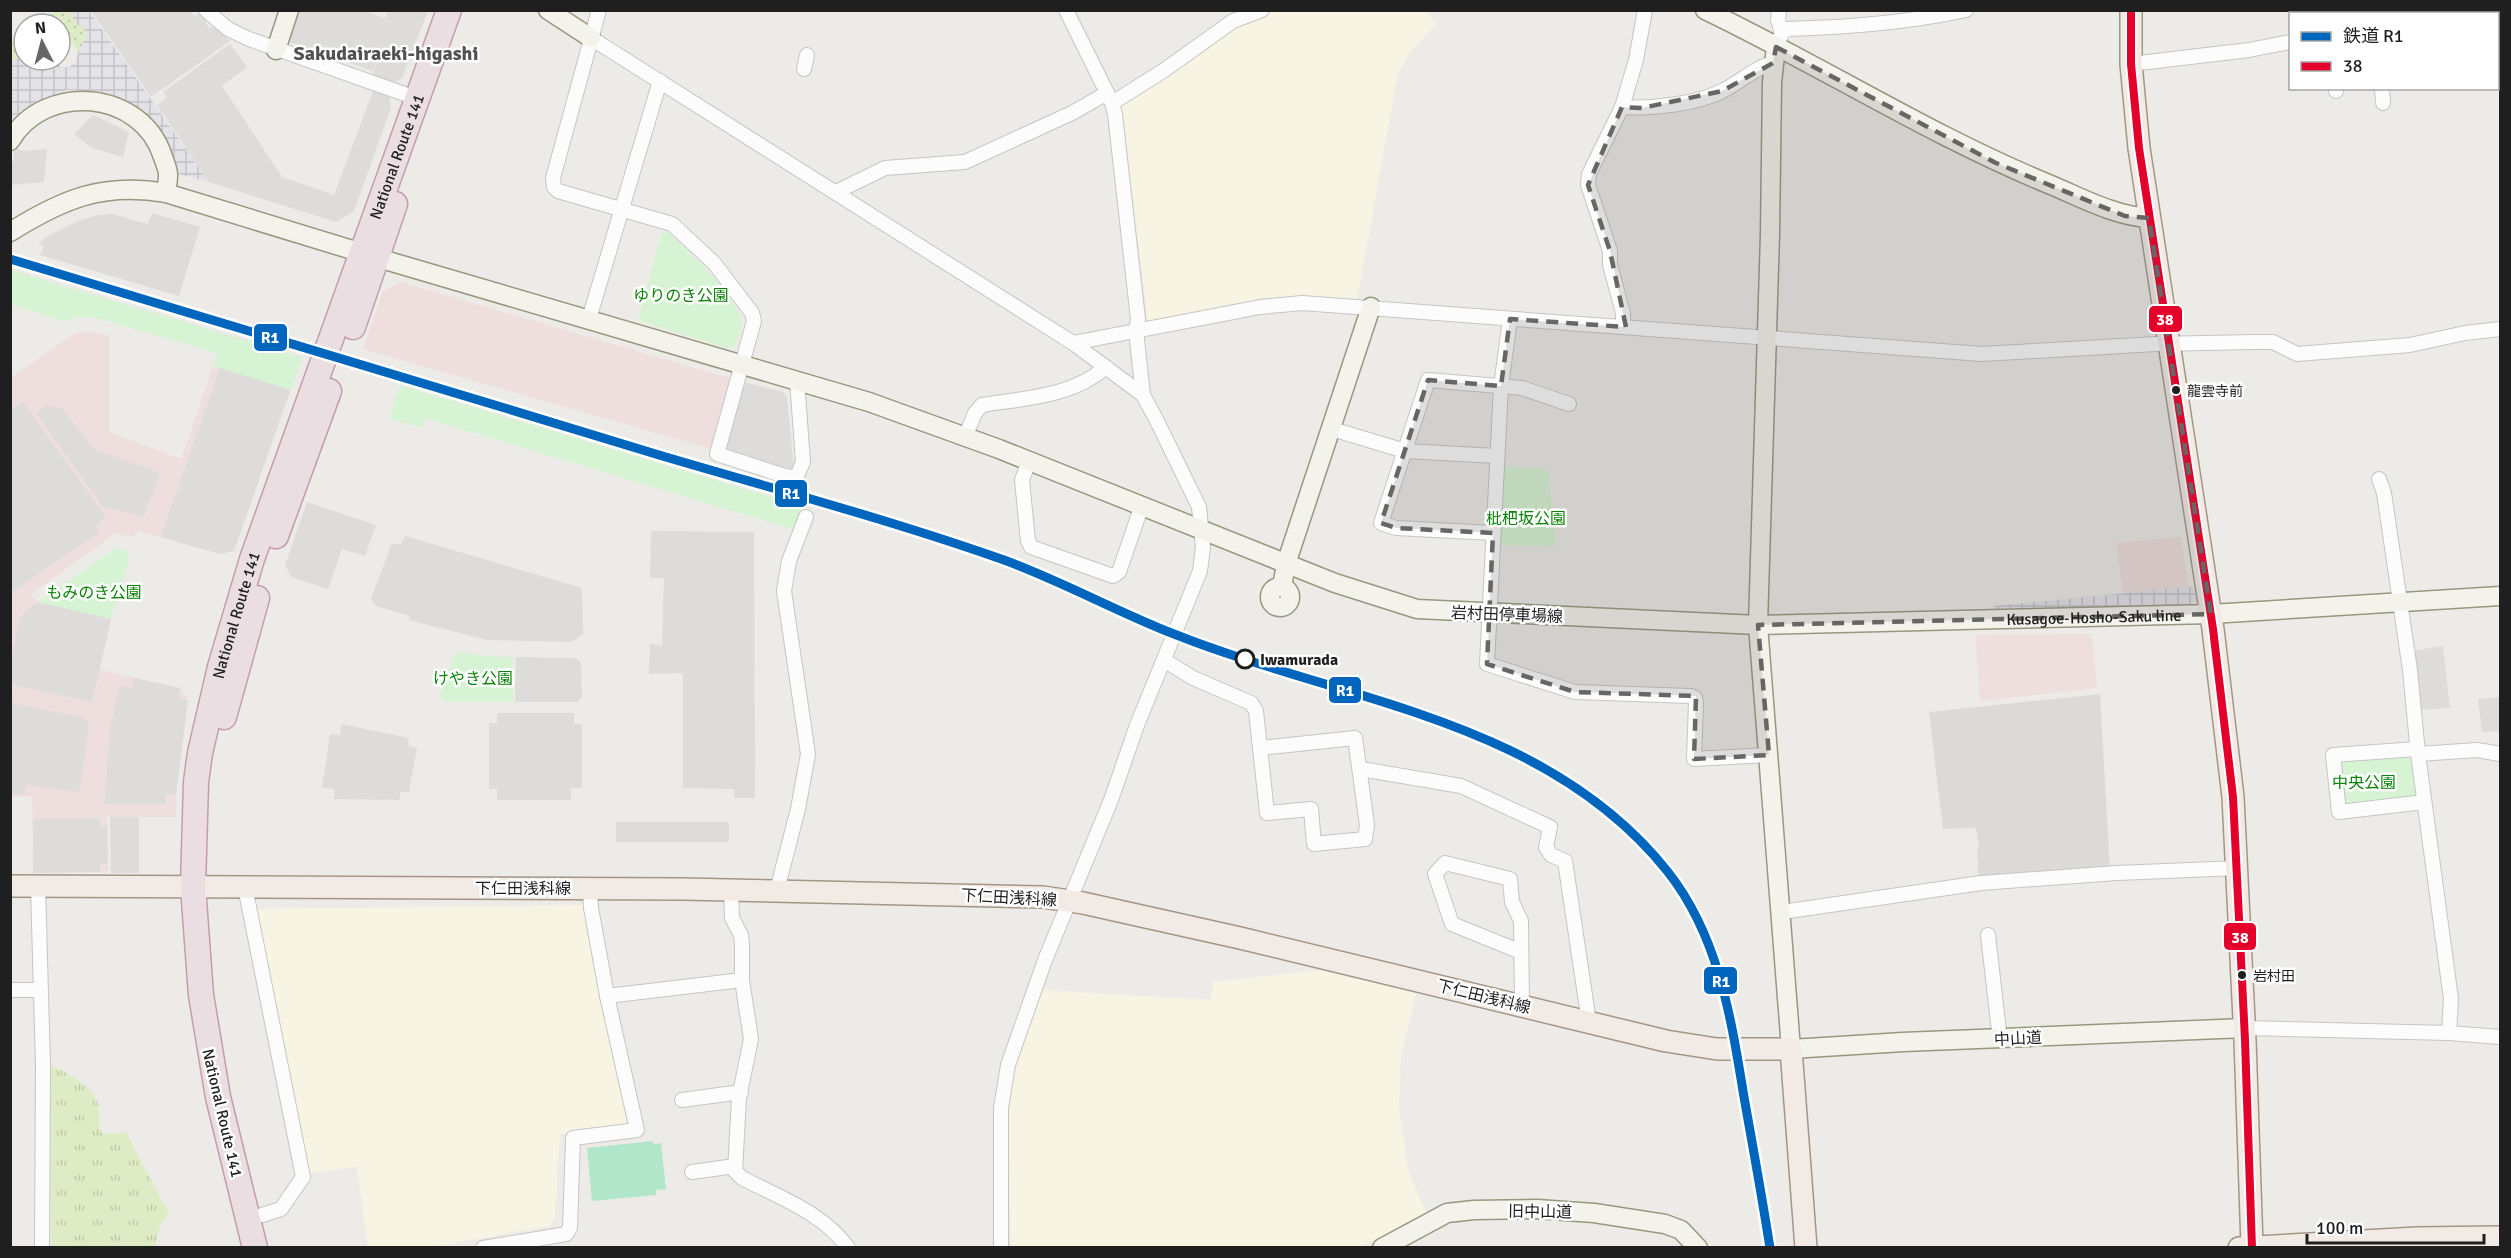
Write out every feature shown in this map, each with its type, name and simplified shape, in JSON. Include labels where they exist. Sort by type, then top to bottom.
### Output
[{"type":"highway","name":"National Route 141","points":[[370,255],[416,98],[449,10]]},
{"type":"highway","name":"National Route 141","points":[[269,1248],[222,1030],[211,940],[201,887],[196,793],[200,753],[220,667],[245,579],[278,481],[429,109],[466,10]]},
{"type":"highway","name":"National Route 141","points":[[201,887],[196,948],[204,1027],[218,1097],[255,1248]]},
{"type":"main road","points":[[2131,10],[2131,64],[2139,148],[2211,614],[2233,797],[2245,1028],[2248,1247],[2440,1243],[2500,1237]]},
{"type":"main road","name":"下仁田浅科線","points":[[10,886],[777,890],[1070,900],[1693,1046],[1736,1050],[1791,1049]]},
{"type":"main road","points":[[1791,1049],[1806,1248]]},
{"type":"street","points":[[206,10],[228,29],[276,50],[416,98]]},
{"type":"street","points":[[276,50],[289,10]]},
{"type":"street","points":[[548,10],[1073,343],[1143,395]]},
{"type":"street","points":[[599,10],[552,183],[558,191],[672,224],[714,263],[754,317],[717,454],[794,477],[801,471],[803,462],[797,380]]},
{"type":"street","points":[[1001,1248],[1000,1130],[1004,1079],[1045,960],[1200,571],[1203,547],[1197,502],[1143,395],[1128,224],[1109,98],[1066,10]]},
{"type":"street","points":[[836,192],[885,168],[965,162],[1109,98],[1162,71],[1233,21],[1262,10]]},
{"type":"street","points":[[1623,327],[1621,305],[1610,265],[1610,251],[1588,185],[1589,174],[1622,107],[1636,60],[1645,10]]},
{"type":"street","points":[[1705,10],[1996,163],[2125,216],[2150,218]]},
{"type":"street","points":[[1779,10],[1766,337],[1758,625],[1791,1049]]},
{"type":"street","points":[[1622,107],[1642,108],[1698,99],[1722,91],[1765,65],[1787,29],[1866,26],[1927,19],[1965,10]]},
{"type":"street","points":[[2131,64],[2249,50],[2289,42]]},
{"type":"street","points":[[589,319],[660,81]]},
{"type":"street","points":[[2382,90],[2383,103]]},
{"type":"street","points":[[10,141],[27,121],[47,107],[58,103],[82,100],[117,107],[137,119],[152,134],[161,150],[168,174],[166,193]]},
{"type":"street","name":"岩村田停車場線","points":[[11,231],[59,203],[81,196],[130,189],[166,193],[869,402],[1029,461],[1286,564],[1401,605],[1434,611],[1758,625]]},
{"type":"street","points":[[1073,343],[1286,303],[1371,307],[1982,354],[2168,344],[2273,342],[2297,354],[2410,345],[2465,333],[2500,329]]},
{"type":"street","points":[[1282,587],[1286,564],[1371,307]]},
{"type":"street","points":[[1510,319],[1501,386],[1496,456],[1487,664],[1575,692],[1691,696],[1696,702],[1694,759],[1769,755]]},
{"type":"street","points":[[965,437],[975,413],[982,405],[1062,391],[1086,383],[1106,367]]},
{"type":"street","points":[[1492,533],[1396,528],[1381,523],[1428,380],[1522,388],[1569,404]]},
{"type":"street","points":[[1332,429],[1405,451],[1496,456]]},
{"type":"street","points":[[1029,461],[1022,480],[1028,541],[1031,547],[1113,576],[1119,572],[1142,508]]},
{"type":"street","points":[[2379,479],[2384,493],[2412,689],[2424,802],[2451,999],[2449,1033]]},
{"type":"street","points":[[777,890],[802,790],[807,754],[784,591],[789,561],[806,518]]},
{"type":"street","name":"Kusagoe-Hosho-Saku line","points":[[1758,625],[2211,614],[2500,596]]},
{"type":"street","points":[[1164,660],[1193,678],[1251,703],[1256,711],[1267,813],[1311,809],[1314,844],[1365,839],[1367,825],[1355,738],[1261,748]]},
{"type":"street","points":[[2424,802],[2339,812],[2333,755],[2477,750],[2500,754]]},
{"type":"street","points":[[1361,770],[1461,786],[1550,827],[1545,847],[1551,855],[1565,861],[1589,1022]]},
{"type":"street","points":[[1521,952],[1452,924],[1435,874],[1445,863],[1510,879],[1512,902],[1521,921],[1522,1005]]},
{"type":"street","points":[[1782,912],[1981,883],[2117,873],[2238,868]]},
{"type":"street","points":[[38,886],[43,1065],[42,1248]]},
{"type":"street","points":[[245,887],[303,1177],[281,1209],[262,1215]]},
{"type":"street","points":[[483,1248],[566,1234],[570,1228],[573,1138],[637,1130],[607,996],[591,908],[590,888]]},
{"type":"street","points":[[731,890],[732,918],[741,935],[742,980],[751,1039],[741,1092],[735,1171],[742,1178],[814,1216],[839,1236],[848,1248]]},
{"type":"street","points":[[1988,935],[2000,1040]]},
{"type":"street","points":[[607,996],[742,980]]},
{"type":"street","points":[[10,990],[40,990]]},
{"type":"street","points":[[2245,1028],[2449,1033],[2500,1037]]},
{"type":"street","name":"中山道","points":[[1791,1049],[1903,1042],[2000,1040],[2245,1028]]},
{"type":"street","points":[[682,1100],[741,1092]]},
{"type":"street","points":[[692,1172],[735,1166]]},
{"type":"street","name":"旧中山道","points":[[1382,1248],[1448,1214],[1474,1210],[1537,1209],[1602,1214],[1665,1224],[1681,1230],[1698,1248]]},
{"type":"highlighted area","points":[[1776,47],[1996,163],[2125,216],[2149,218],[2211,614],[1758,625],[1769,755],[1694,759],[1696,696],[1575,692],[1487,664],[1493,533],[1396,528],[1381,523],[1428,380],[1501,386],[1510,319],[1626,327],[1610,251],[1588,185],[1622,107],[1642,108],[1722,91],[1773,63]]},
{"type":"shaded area","points":[[89,11],[209,182],[175,173],[139,110],[112,95],[67,90],[37,101],[11,123],[11,62],[12,72],[72,72],[72,65],[76,62],[85,39],[84,27],[78,26],[72,12],[70,12]]},
{"type":"shaded area","points":[[91,11],[190,11],[194,16],[200,13],[210,28],[214,26],[230,41],[151,97]]},
{"type":"shaded area","points":[[298,11],[365,11],[385,18],[388,11],[428,11],[402,78],[393,83],[372,76],[386,35],[373,71],[289,42],[291,34],[288,33]]},
{"type":"shaded area","points":[[1270,11],[1425,11],[1436,24],[1411,51],[1398,73],[1357,300],[1332,299],[1148,322],[1121,104],[1233,27]]},
{"type":"shaded area","points":[[230,44],[247,67],[222,86],[282,177],[334,195],[373,91],[389,97],[391,108],[354,211],[336,222],[209,182],[157,105],[167,98],[163,92]]},
{"type":"shaded area","points":[[93,115],[129,132],[123,157],[92,148],[74,134]]},
{"type":"shaded area","points":[[15,148],[24,151],[47,149],[44,182],[11,185]]},
{"type":"shaded area","points":[[152,213],[200,227],[179,296],[40,255],[44,246],[38,244],[48,236],[76,222],[97,215],[112,214],[148,224]]},
{"type":"shaded area","points":[[401,282],[729,378],[731,382],[712,449],[363,349],[383,291]]},
{"type":"shaded area","points":[[76,333],[109,335],[109,432],[181,459],[213,366],[291,390],[234,551],[220,554],[139,531],[132,537],[116,533],[30,595],[38,602],[111,619],[100,670],[180,688],[188,700],[176,795],[176,817],[107,817],[108,871],[33,873],[32,797],[11,796],[11,377]]},
{"type":"shaded area","points":[[220,368],[290,390],[234,551],[220,554],[161,537]]},
{"type":"shaded area","points":[[744,382],[783,392],[787,397],[794,468],[788,472],[726,450],[723,443]]},
{"type":"shaded area","points":[[23,402],[106,517],[97,525],[99,532],[14,591],[10,585],[10,410]]},
{"type":"shaded area","points":[[48,405],[63,409],[93,449],[160,473],[144,516],[103,507],[36,413]]},
{"type":"shaded area","points":[[307,502],[376,525],[365,556],[342,549],[328,589],[291,577],[285,565]]},
{"type":"shaded area","points":[[651,531],[754,532],[755,798],[734,798],[734,789],[683,788],[683,673],[649,674],[650,644],[662,646],[664,578],[650,578]]},
{"type":"shaded area","points":[[405,536],[582,588],[583,634],[572,642],[487,640],[409,620],[410,616],[376,606],[371,599],[392,543],[401,545]]},
{"type":"shaded area","points":[[2181,537],[2189,587],[2123,593],[2116,543]]},
{"type":"shaded area","points":[[2198,586],[2197,600],[2189,605],[1995,611],[1994,606]]},
{"type":"shaded area","points":[[38,602],[111,619],[92,702],[11,684],[11,662],[19,620]]},
{"type":"shaded area","points":[[2092,634],[2097,688],[1980,701],[1975,635]]},
{"type":"shaded area","points":[[2443,646],[2450,708],[2418,710],[2411,651]]},
{"type":"shaded area","points":[[516,657],[575,658],[581,663],[582,696],[578,702],[515,702]]},
{"type":"shaded area","points":[[134,678],[180,688],[178,698],[188,700],[176,795],[165,794],[166,804],[104,804],[111,724],[120,686],[132,688]]},
{"type":"shaded area","points":[[2100,694],[2110,871],[1979,880],[1977,851],[1979,848],[1976,828],[1943,829],[1929,712]]},
{"type":"shaded area","points":[[2500,697],[2500,731],[2482,732],[2478,699]]},
{"type":"shaded area","points":[[10,703],[81,717],[89,724],[79,792],[26,785],[24,795],[11,793]]},
{"type":"shaded area","points":[[497,713],[574,713],[574,724],[582,724],[582,788],[571,788],[571,800],[497,800],[497,789],[489,789],[489,723],[497,723]]},
{"type":"shaded area","points":[[341,724],[409,738],[408,746],[417,748],[409,792],[401,792],[399,800],[334,799],[334,789],[322,788],[330,734],[340,735]]},
{"type":"shaded area","points":[[110,817],[139,817],[139,873],[111,873]]},
{"type":"shaded area","points":[[100,818],[100,826],[107,826],[108,864],[100,864],[100,872],[33,873],[33,819]]},
{"type":"shaded area","points":[[616,822],[729,822],[729,842],[616,842]]},
{"type":"shaded area","points":[[585,905],[629,1124],[560,1134],[555,1217],[550,1226],[430,1247],[368,1247],[357,1167],[310,1173],[254,913],[257,909]]},
{"type":"shaded area","points":[[1319,970],[1416,993],[1401,1055],[1399,1106],[1408,1170],[1426,1212],[1361,1247],[1011,1248],[1008,1104],[1012,1070],[1040,990],[1211,1000],[1213,982]]},
{"type":"green space","points":[[72,16],[78,26],[84,27],[85,39],[78,52],[72,42]]},
{"type":"green space","name":"ゆりのき公園","points":[[662,231],[669,233],[700,264],[737,309],[743,322],[735,346],[727,348],[638,320]]},
{"type":"green space","points":[[11,270],[302,357],[291,390],[213,366],[216,353],[97,318],[78,317],[65,322],[11,304]]},
{"type":"green space","points":[[400,385],[801,506],[797,525],[789,528],[425,418],[421,428],[389,418]]},
{"type":"green space","name":"枇杷坂公園","points":[[1502,466],[1548,469],[1556,546],[1497,545]]},
{"type":"green space","name":"もみのき公園","points":[[116,548],[127,551],[129,558],[111,619],[38,602]]},
{"type":"green space","name":"けやき公園","points":[[460,652],[513,657],[513,702],[444,702],[440,696],[454,656]]},
{"type":"green space","name":"中央公園","points":[[2411,753],[2417,799],[2343,808],[2338,760]]},
{"type":"green space","points":[[50,1065],[77,1080],[94,1095],[99,1107],[100,1130],[103,1134],[126,1132],[169,1214],[161,1225],[155,1247],[51,1247]]},
{"type":"green space","points":[[653,1141],[653,1144],[661,1143],[666,1189],[656,1190],[656,1195],[592,1201],[587,1148]]},
{"type":"rail line","name":"R1","points":[[10,259],[961,545],[1026,568],[1174,634],[1440,721],[1504,747],[1564,780],[1619,821],[1668,872],[1700,923],[1728,1008],[1770,1248]]},
{"type":"transit line","name":"38","points":[[2131,10],[2131,64],[2139,148],[2213,629],[2233,797],[2252,1248]]},
{"type":"place","name":"龍雲寺前","points":[[2176,390]]},
{"type":"place","name":"Iwamurada","points":[[1245,659]]},
{"type":"place","name":"岩村田","points":[[2242,975]]},
{"type":"district","name":"Sakudairaeki-higashi","points":[[386,53]]}]
